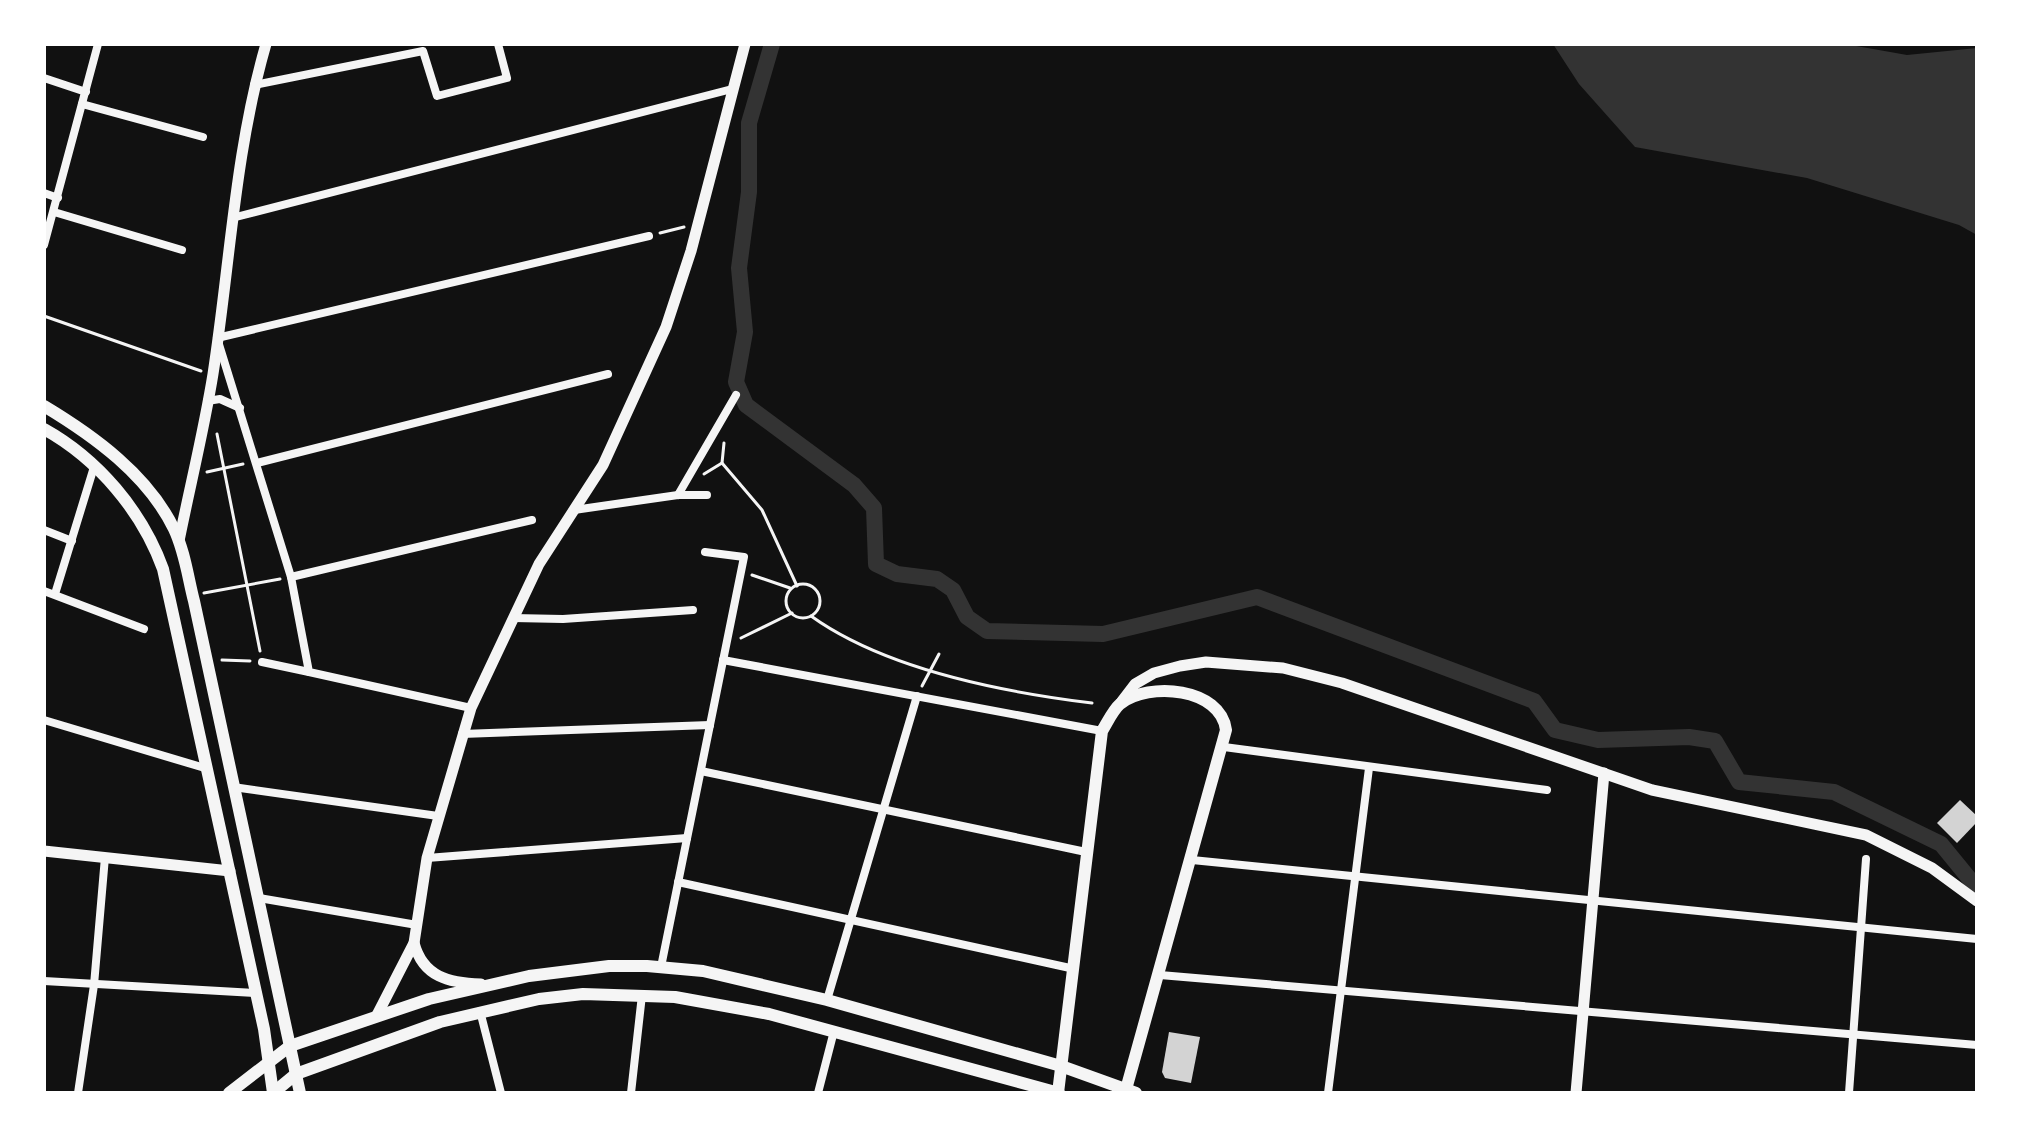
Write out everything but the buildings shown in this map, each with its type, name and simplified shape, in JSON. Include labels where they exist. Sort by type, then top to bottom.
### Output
[{"type":"main road","points":[[44,406],[100,443],[125,466],[166,515],[179,541],[300,1093]]},
{"type":"main road","points":[[44,429],[94,467],[133,511],[160,559],[230,871],[270,1062],[273,1093]]},
{"type":"main road","points":[[185,664],[206,659]]},
{"type":"main road","points":[[229,1093],[290,1046],[377,1015],[488,985],[569,970],[661,967],[724,976],[827,1000],[1061,1066],[1129,1092],[1224,747],[1224,716],[1204,699],[1162,692],[1120,704],[1102,731],[1070,968],[1061,1066],[1058,1093],[769,1014],[642,995],[583,994],[480,1011],[373,1045],[296,1074],[273,1093]]},
{"type":"street","points":[[44,245],[98,44]]},
{"type":"street","points":[[179,541],[213,375],[232,218],[254,85],[266,44]]},
{"type":"street","points":[[254,85],[423,51],[437,96],[507,78],[498,44]]},
{"type":"street","points":[[377,1015],[414,943],[427,858],[471,708],[539,564],[603,465],[666,327],[745,44]]},
{"type":"street","points":[[44,78],[86,92]]},
{"type":"street","points":[[232,218],[732,89]]},
{"type":"street","points":[[82,104],[203,137]]},
{"type":"street","points":[[44,193],[58,198]]},
{"type":"street","points":[[54,212],[182,250]]},
{"type":"street","points":[[217,338],[649,236]]},
{"type":"street","points":[[217,338],[291,577],[309,672]]},
{"type":"street","points":[[257,462],[608,374]]},
{"type":"street","points":[[678,495],[736,395]]},
{"type":"street","points":[[207,401],[232,402],[241,408]]},
{"type":"street","points":[[55,594],[94,467]]},
{"type":"street","points":[[574,510],[678,495],[707,495]]},
{"type":"street","points":[[291,577],[532,520]]},
{"type":"street","points":[[44,530],[72,541]]},
{"type":"street","points":[[661,967],[744,557],[705,552]]},
{"type":"street","points":[[44,591],[144,629]]},
{"type":"street","points":[[513,618],[563,619],[693,610]]},
{"type":"street","points":[[723,660],[1102,731]]},
{"type":"street","points":[[262,662],[471,708]]},
{"type":"street","points":[[1120,704],[1135,684],[1154,673],[1180,666],[1218,663],[1283,668],[1342,683],[1652,790],[1866,835],[1932,868],[1977,901]]},
{"type":"street","points":[[827,1000],[917,696]]},
{"type":"street","points":[[44,720],[208,769]]},
{"type":"street","points":[[462,734],[710,725]]},
{"type":"street","points":[[1224,747],[1547,790]]},
{"type":"street","points":[[1328,1093],[1369,768]]},
{"type":"street","points":[[701,771],[1086,852]]},
{"type":"street","points":[[1576,1093],[1604,773]]},
{"type":"street","points":[[233,787],[438,816]]},
{"type":"street","points":[[427,858],[687,838]]},
{"type":"street","points":[[44,851],[230,871]]},
{"type":"street","points":[[78,1093],[94,985],[105,857]]},
{"type":"street","points":[[1849,1093],[1866,859]]},
{"type":"street","points":[[1192,860],[1355,879],[1977,939]]},
{"type":"street","points":[[678,882],[852,917],[1070,968]]},
{"type":"street","points":[[259,898],[417,925]]},
{"type":"street","points":[[414,943],[425,968],[439,978],[488,985]]},
{"type":"street","points":[[1160,975],[1977,1045]]},
{"type":"street","points":[[44,981],[255,993]]},
{"type":"street","points":[[631,1093],[642,995]]},
{"type":"street","points":[[480,1011],[501,1093]]},
{"type":"street","points":[[818,1093],[834,1031]]},
{"type":"path","points":[[649,236],[696,224]]},
{"type":"path","points":[[44,316],[213,375]]},
{"type":"path","points":[[203,420],[216,431],[262,662],[206,659]]},
{"type":"path","points":[[192,476],[257,462]]},
{"type":"path","points":[[722,463],[762,510],[797,586]]},
{"type":"path","points":[[741,572],[792,589]]},
{"type":"path","points":[[193,595],[291,577]]},
{"type":"path","points":[[807,585],[819,595],[817,610],[811,616],[803,618],[792,613],[786,599],[792,589],[807,585]]},
{"type":"path","points":[[726,644],[792,613]]},
{"type":"path","points":[[811,616],[880,653],[1019,694],[1092,703]]},
{"type":"path","points":[[917,696],[939,654]]},
{"type":"shaded area","points":[[1553,44],[1845,44],[1907,55],[1977,48],[1977,235],[1959,225],[1807,178],[1635,147],[1579,84]]},
{"type":"waterway","points":[[772,44],[749,123],[749,192],[739,268],[745,332],[736,382],[746,405],[854,485],[874,508],[876,564],[897,574],[937,579],[953,590],[967,617],[987,631],[1103,634],[1257,597],[1534,701],[1555,730],[1598,740],[1689,737],[1715,741],[1739,782],[1834,792],[1941,844],[1977,888]]}]
